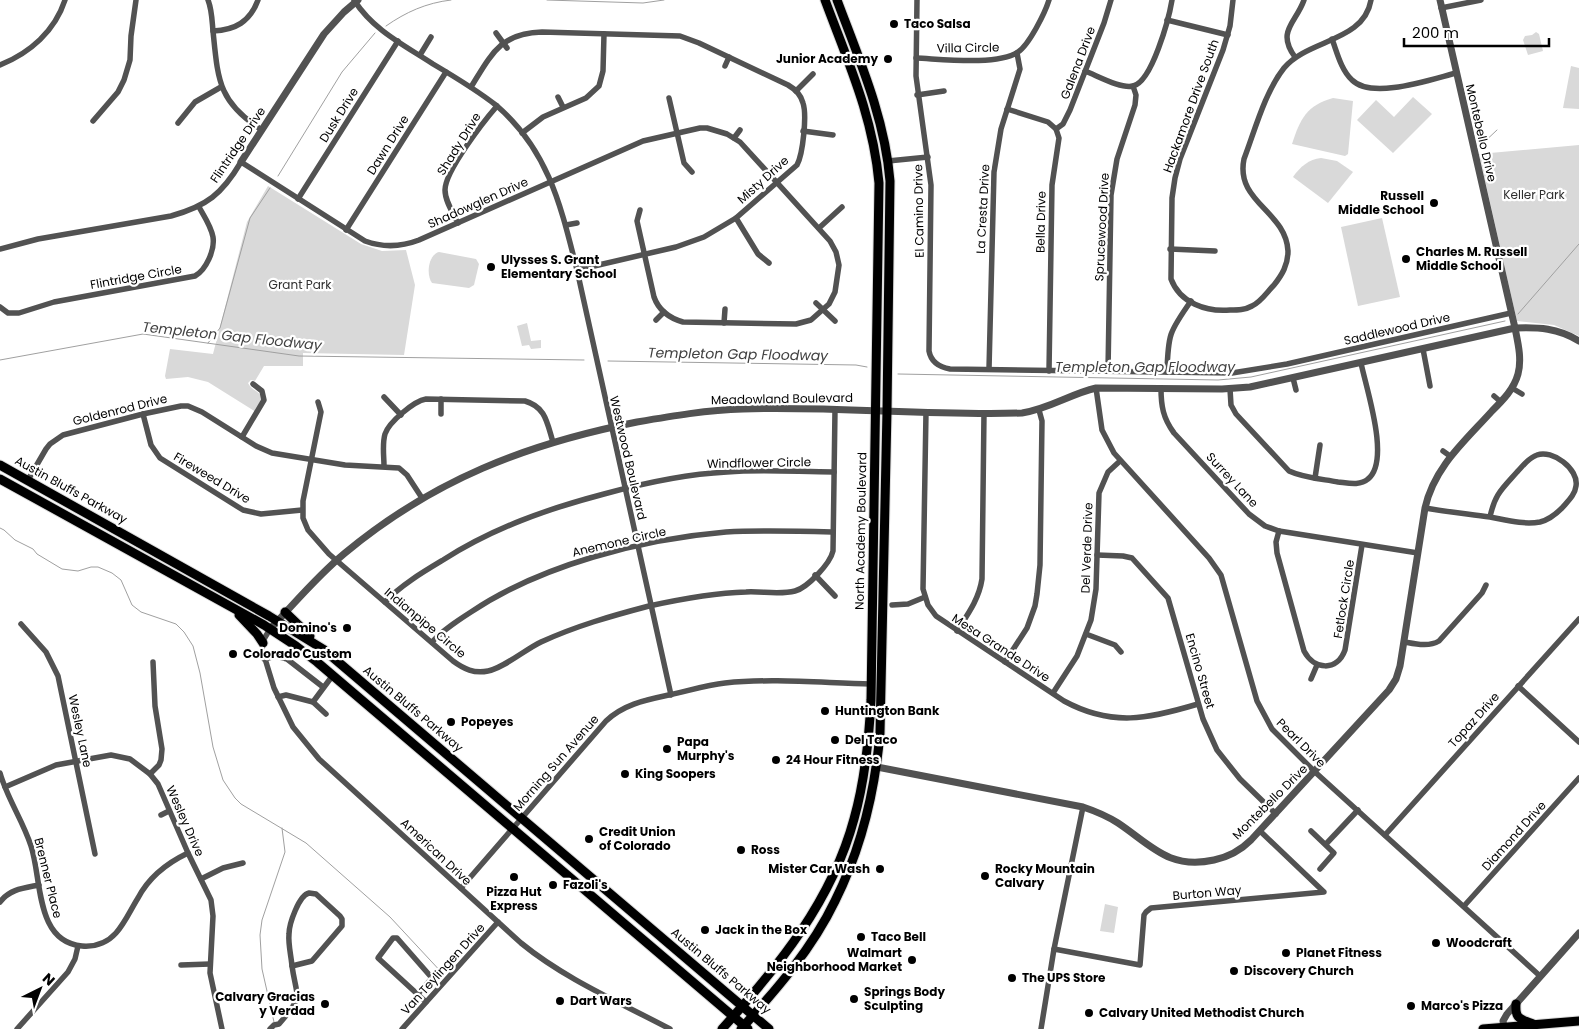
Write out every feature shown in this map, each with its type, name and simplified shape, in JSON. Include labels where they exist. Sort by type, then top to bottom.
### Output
[{"type":"main road","name":"North Academy Boulevard","points":[[722,1029],[782,960],[820,899],[848,839],[865,769],[871,684],[879,211],[877,162],[864,103],[825,0]]},
{"type":"main road","name":"North Academy Boulevard","points":[[744,1028],[792,969],[835,901],[856,851],[867,814],[877,767],[881,707],[891,203],[888,161],[881,122],[837,0]]},
{"type":"main road","name":"Austin Bluffs Parkway","points":[[0,465],[314,643],[412,724],[769,1029]]},
{"type":"main road","name":"Austin Bluffs Parkway","points":[[0,479],[270,629],[311,656],[744,1028]]},
{"type":"main road","points":[[229,606],[252,628],[263,643]]},
{"type":"main road","points":[[285,612],[302,627],[314,643]]},
{"type":"main road","points":[[871,668],[876,680],[872,755],[877,767]]},
{"type":"main road","points":[[865,769],[870,775],[864,805],[867,814]]},
{"type":"main road","points":[[1516,1004],[1518,1016],[1535,1024]]},
{"type":"main road","points":[[1483,1029],[1579,1020]]},
{"type":"street","points":[[0,65],[29,49],[43,37],[56,20],[65,0]]},
{"type":"street","points":[[93,122],[118,92],[128,71],[136,0]]},
{"type":"street","points":[[208,0],[217,71],[221,86],[230,102],[240,114],[262,130]]},
{"type":"street","points":[[213,31],[225,30],[239,25],[251,15],[258,0]]},
{"type":"street","name":"El Camino Drive","points":[[917,0],[916,58],[918,95],[932,193],[928,345],[929,354],[934,362]]},
{"type":"street","name":"Villa Circle","points":[[916,58],[986,60],[1017,53],[1025,45],[1035,29],[1049,0]]},
{"type":"street","name":"Galena Drive","points":[[1056,129],[1068,117],[1104,23],[1110,0]]},
{"type":"street","points":[[1085,71],[1120,85],[1133,86],[1138,84],[1146,77],[1168,20],[1172,0]]},
{"type":"street","name":"Hackamore Drive South","points":[[1233,0],[1228,35],[1175,178],[1172,198],[1171,279],[1176,290],[1199,307],[1212,311],[1240,310],[1257,304],[1284,271],[1288,253],[1286,238],[1282,230],[1255,198],[1246,183]]},
{"type":"street","points":[[1295,57],[1288,46],[1286,35],[1304,0]]},
{"type":"street","points":[[1238,186],[1246,183],[1243,165],[1258,120],[1277,78],[1295,57],[1354,28],[1373,10],[1371,0]]},
{"type":"street","name":"Montebello Drive","points":[[877,767],[1083,807],[1110,818],[1157,852],[1187,862],[1208,861],[1230,854],[1247,844],[1389,690],[1398,673],[1405,642],[1425,508],[1434,481],[1450,456],[1512,388],[1519,367],[1515,328],[1440,0]]},
{"type":"street","points":[[1441,8],[1481,0]]},
{"type":"street","name":"Westwood Boulevard","points":[[356,1],[373,24],[497,106],[522,133],[542,160],[552,180],[577,270],[588,327],[671,695]]},
{"type":"street","name":"Flintridge Drive","points":[[0,249],[38,239],[172,216],[199,207],[220,192],[232,178],[324,34],[356,1]]},
{"type":"street","points":[[1168,20],[1228,35]]},
{"type":"street","points":[[470,87],[490,58],[516,36],[534,32],[604,34],[672,32],[788,85],[796,91],[813,74]]},
{"type":"street","points":[[496,33],[505,46]]},
{"type":"street","points":[[522,133],[535,122],[563,107],[586,98],[600,88],[603,71],[604,34]]},
{"type":"street","points":[[420,55],[431,37]]},
{"type":"street","points":[[1332,39],[1347,75],[1356,84],[1364,87],[1377,89],[1394,88],[1456,73]]},
{"type":"street","name":"Dusk Drive","points":[[298,199],[398,41]]},
{"type":"street","name":"La Cresta Drive","points":[[989,369],[992,194],[997,152],[1007,109],[1020,69],[1017,53]]},
{"type":"street","points":[[725,66],[729,57]]},
{"type":"street","name":"Dawn Drive","points":[[346,230],[446,72]]},
{"type":"street","points":[[178,123],[195,102],[221,86]]},
{"type":"street","name":"Sprucewood Drive","points":[[1108,371],[1111,195],[1116,159],[1135,105],[1136,95],[1133,86]]},
{"type":"street","name":"Misty Drive","points":[[577,270],[644,254],[692,246],[736,218],[797,165],[801,154],[804,105],[796,91]]},
{"type":"street","points":[[918,95],[944,91]]},
{"type":"street","points":[[558,97],[563,107]]},
{"type":"street","points":[[669,98],[684,163],[692,172]]},
{"type":"street","name":"Shady Drive","points":[[458,222],[446,196],[446,183],[478,130],[497,106]]},
{"type":"street","points":[[1007,109],[1048,122],[1056,129]]},
{"type":"street","name":"Shadowglen Drive","points":[[241,162],[346,230],[374,244],[401,246],[419,240],[635,144],[677,133],[707,128],[721,131],[745,147],[834,246],[838,265],[835,292],[833,298],[823,311]]},
{"type":"street","name":"Bella Drive","points":[[1049,371],[1052,185],[1059,142],[1056,129]]},
{"type":"street","points":[[734,138],[740,130]]},
{"type":"street","points":[[803,131],[833,135]]},
{"type":"street","points":[[888,161],[928,157]]},
{"type":"street","name":"Flintridge Circle","points":[[1,310],[13,314],[19,313],[54,302],[195,276],[201,273],[207,264],[213,240],[210,227],[199,207]]},
{"type":"street","points":[[819,228],[842,207]]},
{"type":"street","points":[[640,210],[636,220],[654,297],[664,312],[675,320],[682,322],[796,324],[811,320],[823,311]]},
{"type":"street","points":[[736,218],[758,254],[769,263]]},
{"type":"street","points":[[566,225],[577,223]]},
{"type":"street","points":[[1170,249],[1215,250]]},
{"type":"street","points":[[1271,288],[1277,294]]},
{"type":"street","points":[[1168,372],[1169,336],[1177,320],[1191,301]]},
{"type":"street","points":[[816,303],[835,321]]},
{"type":"street","points":[[724,323],[725,309]]},
{"type":"street","points":[[656,320],[664,312]]},
{"type":"street","name":"Saddlewood Drive","points":[[934,362],[950,369],[1232,373],[1287,364],[1511,313]]},
{"type":"street","points":[[588,327],[597,325]]},
{"type":"street","name":"Meadowland Boulevard","points":[[270,629],[311,584],[336,561],[377,528],[422,498],[486,466],[553,442],[611,427],[718,410],[876,410],[1022,413],[1039,410],[1077,393],[1096,388],[1230,389],[1293,378],[1515,328],[1541,327],[1563,333],[1579,341]]},
{"type":"street","points":[[1423,348],[1430,386]]},
{"type":"street","points":[[1286,355],[1287,364]]},
{"type":"street","points":[[1230,389],[1233,410],[1285,467],[1300,476],[1359,483],[1368,479],[1375,471],[1378,458],[1377,437],[1360,363]]},
{"type":"street","points":[[1293,378],[1296,390]]},
{"type":"street","points":[[242,437],[264,400],[262,391],[253,384]]},
{"type":"street","name":"Pearl Drive","points":[[1096,388],[1102,430],[1109,445],[1120,461],[1218,569],[1257,701],[1263,715],[1278,736],[1315,772],[1540,976]]},
{"type":"street","name":"Surrey Lane","points":[[1161,388],[1164,417],[1174,433],[1249,514],[1265,526],[1279,531],[1418,553]]},
{"type":"street","points":[[1512,388],[1522,394]]},
{"type":"street","points":[[1494,396],[1501,402]]},
{"type":"street","points":[[384,397],[401,415]]},
{"type":"street","points":[[384,466],[386,434],[391,425],[417,401],[426,398],[525,401],[532,403],[541,409],[553,442]]},
{"type":"street","points":[[441,399],[441,414]]},
{"type":"street","points":[[302,510],[321,412],[318,402]]},
{"type":"street","name":"Goldenrod Drive","points":[[28,480],[46,449],[56,439],[71,432],[175,406],[188,406],[202,412],[272,453],[346,465],[399,468],[404,471],[422,498]]},
{"type":"street","name":"Indianpipe Circle","points":[[302,510],[305,523],[313,536],[336,561],[461,666],[473,671],[487,672],[539,643],[574,628],[652,606],[707,594],[791,592],[801,589],[829,562],[831,556],[835,410]]},
{"type":"street","points":[[1005,662],[1027,628],[1038,594],[1042,421],[1039,410]]},
{"type":"street","name":"Mesa Grande Drive","points":[[926,412],[923,589],[925,597],[936,616],[1053,694],[1083,710],[1117,718],[1154,716],[1198,704]]},
{"type":"street","points":[[957,631],[975,601],[982,579],[984,413]]},
{"type":"street","name":"Fireweed Drive","points":[[143,414],[152,446],[160,458],[236,506],[252,513],[261,514],[302,510]]},
{"type":"street","points":[[1315,478],[1320,445]]},
{"type":"street","points":[[1443,450],[1450,456]]},
{"type":"street","points":[[1425,508],[1521,523],[1546,520],[1559,511],[1574,493],[1578,482],[1574,473],[1558,458],[1547,454],[1536,455],[1527,461],[1498,493],[1493,502],[1490,517]]},
{"type":"street","name":"Del Verde Drive","points":[[1053,694],[1077,656],[1086,634],[1095,598],[1099,493],[1108,472],[1120,461]]},
{"type":"street","name":"Windflower Circle","points":[[385,602],[399,590],[464,547],[497,530],[554,508],[625,489],[684,477],[728,472],[834,472]]},
{"type":"street","points":[[1535,522],[1536,531]]},
{"type":"street","points":[[1279,531],[1276,542],[1277,554],[1304,651],[1310,661],[1317,665],[1311,679]]},
{"type":"street","name":"Anemone Circle","points":[[432,642],[444,630],[479,606],[526,582],[572,564],[681,538],[725,532],[832,532]]},
{"type":"street","name":"Fetlock Circle","points":[[1317,665],[1326,666],[1337,662],[1345,650],[1362,545]]},
{"type":"street","name":"Encino Street","points":[[1097,555],[1132,558],[1168,598],[1198,704],[1209,735],[1224,760],[1240,779],[1276,814]]},
{"type":"street","points":[[815,575],[835,596]]},
{"type":"street","points":[[1405,642],[1426,645],[1439,641],[1482,593],[1486,584]]},
{"type":"street","points":[[1288,594],[1295,592]]},
{"type":"street","points":[[892,605],[908,604],[925,597]]},
{"type":"street","name":"Topaz Drive","points":[[1385,835],[1579,619]]},
{"type":"street","name":"Wesley Lane","points":[[21,624],[46,652],[56,670],[95,854]]},
{"type":"street","points":[[263,643],[270,629]]},
{"type":"street","points":[[1086,634],[1115,645],[1121,652]]},
{"type":"street","name":"American Drive","points":[[263,643],[264,659],[278,697],[293,727],[319,759],[530,950],[558,970],[670,1029]]},
{"type":"street","points":[[264,659],[276,656],[287,659],[324,686]]},
{"type":"street","points":[[150,774],[159,765],[162,749],[155,706],[153,662]]},
{"type":"street","points":[[313,702],[333,675]]},
{"type":"street","name":"Morning Sun Avenue","points":[[461,888],[613,714],[637,703],[710,685],[772,681],[871,684]]},
{"type":"street","points":[[1518,686],[1579,742]]},
{"type":"street","points":[[278,697],[286,695],[313,702],[326,714]]},
{"type":"street","name":"Wesley Drive","points":[[5,786],[50,766],[103,756],[118,755],[136,763],[150,774],[158,784],[211,900],[213,910],[211,980],[222,1029]]},
{"type":"street","name":"Brenner Place","points":[[0,772],[31,846],[49,925],[60,938],[78,946]]},
{"type":"street","name":"Diamond Drive","points":[[1464,906],[1579,778]]},
{"type":"street","points":[[1040,1029],[1083,807]]},
{"type":"street","points":[[1326,844],[1358,810]]},
{"type":"street","points":[[161,815],[169,811]]},
{"type":"street","points":[[1311,830],[1334,853],[1320,869]]},
{"type":"street","name":"Burton Way","points":[[1054,949],[1140,965],[1144,915],[1151,908],[1324,892],[1260,831]]},
{"type":"street","points":[[17,1029],[68,972],[75,959],[78,946],[96,945],[112,937],[121,926],[138,896],[151,880],[167,865],[188,853]]},
{"type":"street","points":[[201,879],[223,868],[243,863]]},
{"type":"street","points":[[0,902],[6,895],[16,890],[39,884]]},
{"type":"street","points":[[270,1029],[274,1025],[278,1026],[294,1007],[297,999],[292,966],[289,930],[300,900],[309,891],[316,894],[340,916],[342,926],[312,961],[292,966]]},
{"type":"street","name":"Van Teylingen Drive","points":[[405,1028],[498,922]]},
{"type":"street","points":[[1504,1028],[1504,1018],[1579,934]]},
{"type":"street","points":[[417,994],[432,978],[397,938],[393,938],[378,958],[417,994],[426,1002]]},
{"type":"street","points":[[181,965],[210,964]]},
{"type":"green space","points":[[1536,32],[1539,34],[1543,51],[1528,55],[1523,40],[1525,36]]},
{"type":"green space","points":[[1571,66],[1579,68],[1579,109],[1563,108]]},
{"type":"green space","points":[[1413,97],[1432,114],[1393,153],[1357,120],[1376,100],[1394,117]]},
{"type":"green space","points":[[1333,98],[1353,101],[1348,154],[1345,156],[1292,144],[1298,127],[1306,114],[1317,105]]},
{"type":"green space","name":"Keller Park","points":[[1579,145],[1579,336],[1554,325],[1517,321],[1479,154]]},
{"type":"green space","points":[[1321,158],[1337,161],[1353,172],[1328,203],[1293,177],[1305,164]]},
{"type":"green space","name":"Grant Park","points":[[268,186],[361,244],[382,251],[406,250],[415,285],[404,355],[303,353],[303,366],[264,366],[255,381],[251,380],[248,383],[262,397],[256,412],[208,382],[188,377],[166,379],[165,376],[170,349],[213,354],[247,222]]},
{"type":"green space","points":[[1382,218],[1400,297],[1358,306],[1341,227]]},
{"type":"green space","points":[[439,252],[476,259],[479,264],[474,285],[469,288],[432,283],[429,275],[430,261]]},
{"type":"green space","points":[[527,323],[531,341],[541,340],[541,348],[531,349],[529,345],[522,346],[517,326]]},
{"type":"green space","points":[[1105,904],[1118,907],[1114,933],[1100,931]]},
{"type":"waterway","points":[[386,26],[401,16],[417,9],[433,3],[451,0]]},
{"type":"waterway","points":[[547,0],[643,3],[664,0]]},
{"type":"waterway","points":[[278,176],[342,72],[375,33]]},
{"type":"waterway","points":[[1480,146],[1497,130]]},
{"type":"waterway","points":[[208,343],[220,328],[250,218],[270,188]]},
{"type":"waterway","name":"Templeton Gap Floodway","points":[[1518,314],[1579,244]]},
{"type":"waterway","name":"Templeton Gap Floodway","points":[[898,374],[1218,380],[1251,377],[1505,321]]},
{"type":"waterway","name":"Templeton Gap Floodway","points":[[0,360],[143,334],[299,356],[584,360]]},
{"type":"waterway","name":"Templeton Gap Floodway","points":[[608,361],[856,365],[867,367]]},
{"type":"waterway","name":"Templeton Gap Floodway","points":[[0,528],[15,540],[33,549],[37,554],[62,569],[78,571],[98,567],[112,573],[121,580],[132,605],[141,612],[176,624],[184,632],[193,646],[200,673],[213,747],[223,780],[235,798],[241,804],[306,843],[390,917],[444,975]]},
{"type":"waterway","points":[[274,1022],[262,969],[260,935],[262,920],[285,852],[282,828]]},
{"type":"place","name":"Taco Salsa","points":[[894,24]]},
{"type":"place","name":"Junior Academy","points":[[888,59]]},
{"type":"place","name":"Russell Middle School","points":[[1434,203]]},
{"type":"place","name":"Charles M. Russell Middle School","points":[[1406,259]]},
{"type":"place","name":"Ulysses S. Grant Elementary School","points":[[491,267]]},
{"type":"place","name":"Domino's","points":[[347,628]]},
{"type":"place","name":"Colorado Custom","points":[[233,654]]},
{"type":"place","name":"Huntington Bank","points":[[825,711]]},
{"type":"place","name":"Popeyes","points":[[451,722]]},
{"type":"place","name":"Del Taco","points":[[835,740]]},
{"type":"place","name":"Papa Murphy's","points":[[667,749]]},
{"type":"place","name":"24 Hour Fitness","points":[[776,760]]},
{"type":"place","name":"King Soopers","points":[[625,774]]},
{"type":"place","name":"Credit Union of Colorado","points":[[589,839]]},
{"type":"place","name":"Ross","points":[[741,850]]},
{"type":"place","name":"Mister Car Wash","points":[[880,869]]},
{"type":"place","name":"Rocky Mountain Calvary","points":[[985,876]]},
{"type":"place","name":"Pizza Hut Express","points":[[514,877]]},
{"type":"place","name":"Fazoli's","points":[[553,885]]},
{"type":"place","name":"Jack in the Box","points":[[705,930]]},
{"type":"place","name":"Taco Bell","points":[[861,937]]},
{"type":"place","name":"Woodcraft","points":[[1436,943]]},
{"type":"place","name":"Planet Fitness","points":[[1286,953]]},
{"type":"place","name":"Walmart Neighborhood Market","points":[[912,960]]},
{"type":"place","name":"Discovery Church","points":[[1234,971]]},
{"type":"place","name":"The UPS Store","points":[[1012,978]]},
{"type":"place","name":"Springs Body Sculpting","points":[[854,999]]},
{"type":"place","name":"Dart Wars","points":[[560,1001]]},
{"type":"place","name":"Calvary Gracias y Verdad","points":[[325,1004]]},
{"type":"place","name":"Marco's Pizza","points":[[1411,1006]]},
{"type":"place","name":"Calvary United Methodist Church","points":[[1089,1013]]}]
